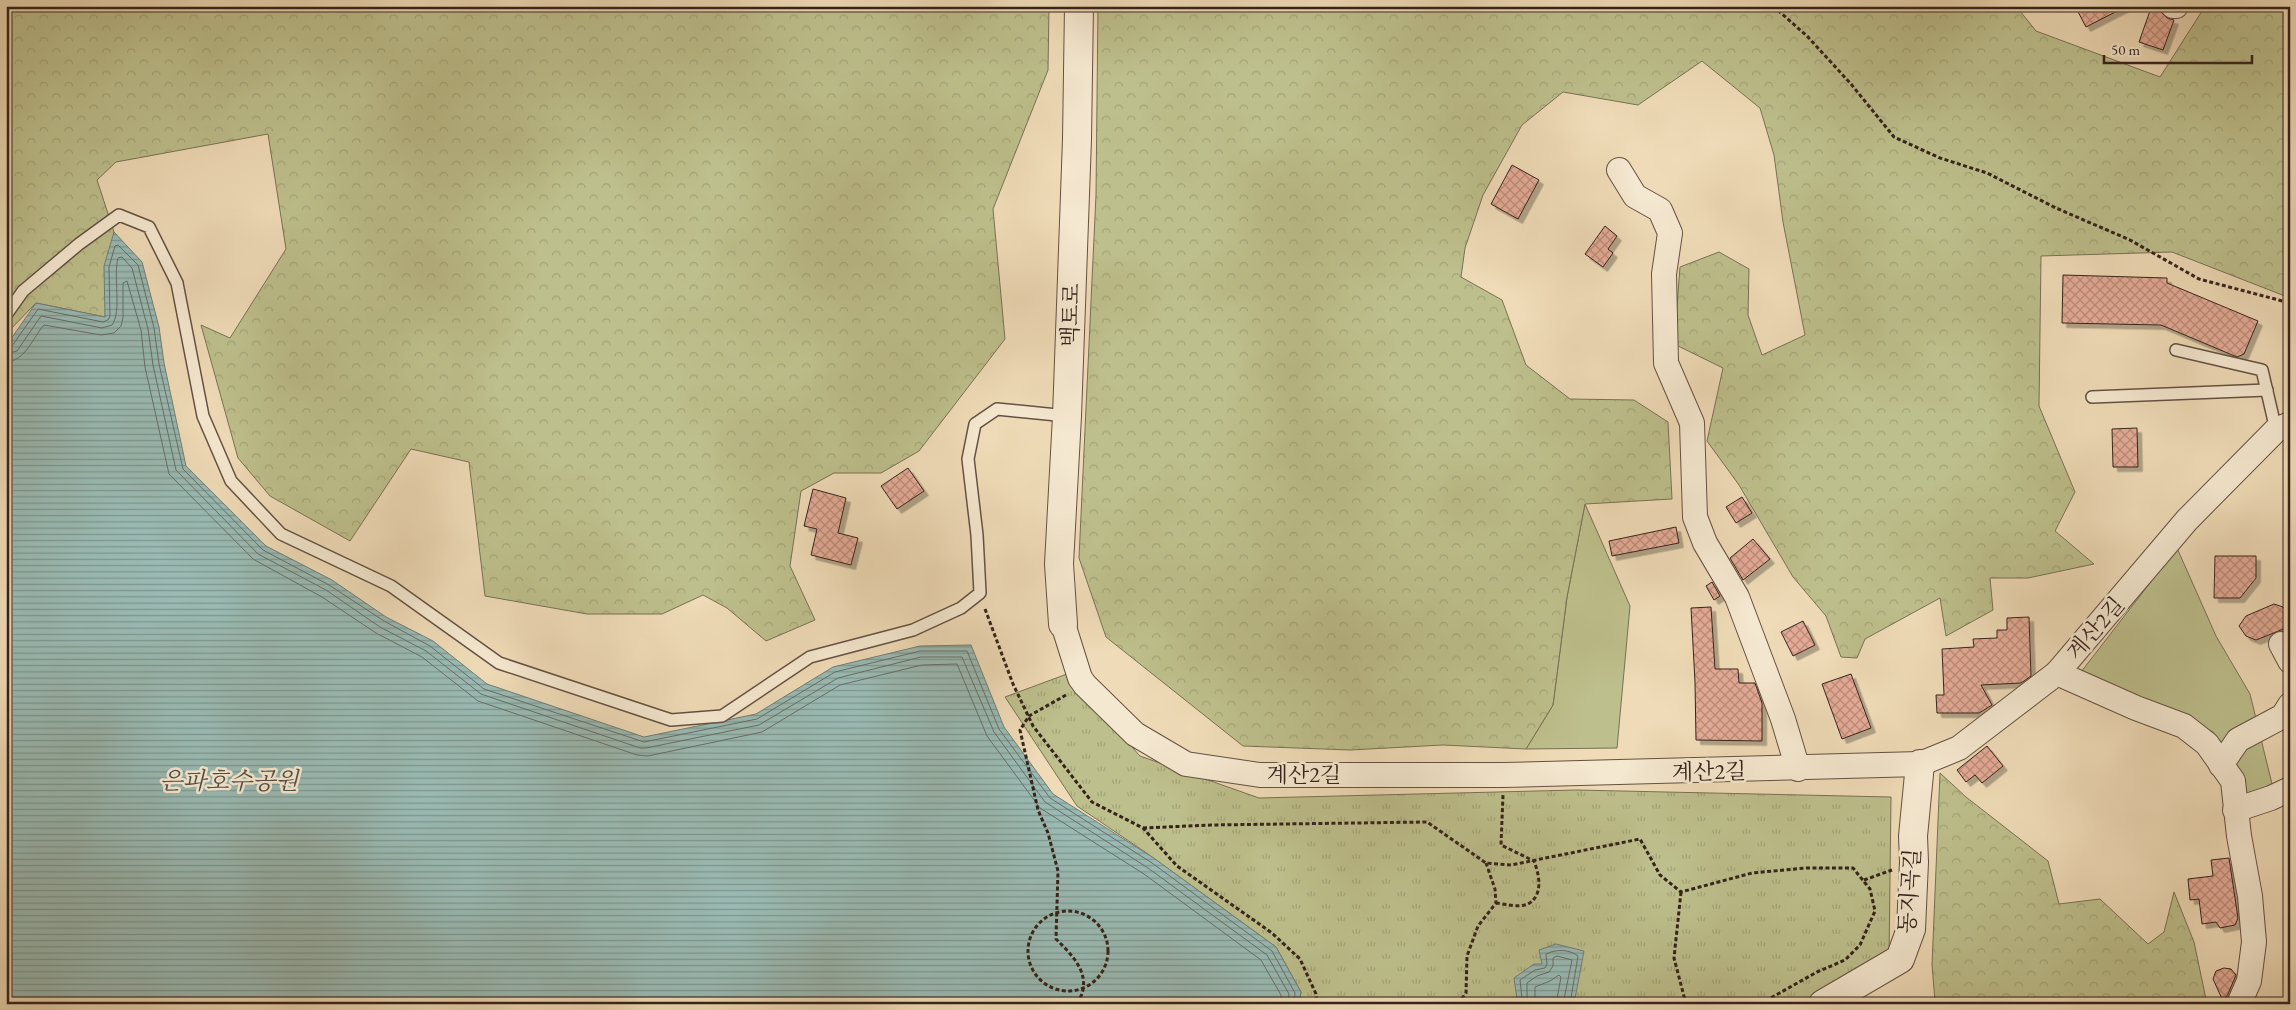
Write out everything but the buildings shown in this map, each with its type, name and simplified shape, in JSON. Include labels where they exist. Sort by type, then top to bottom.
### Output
[{"type":"street","name":"백토로","points":[[1063,624],[1059,564],[1067,416],[1079,6]]},
{"type":"street","points":[[1619,170],[1635,196],[1660,210],[1670,233],[1664,274],[1666,363],[1692,424],[1695,517],[1705,543],[1737,597],[1783,719],[1798,769]]},
{"type":"street","name":"계산2길","points":[[1063,624],[1080,678],[1085,684],[1135,734],[1186,764],[1260,775],[1503,775],[1798,769],[1920,764],[1959,748],[2056,673],[2187,520],[2283,427]]},
{"type":"street","points":[[2056,673],[2136,708],[2184,726],[2207,744],[2233,781],[2235,810],[2250,896],[2254,942],[2248,981],[2238,1004]]},
{"type":"street","points":[[2221,765],[2238,740],[2283,716],[2290,705]]},
{"type":"street","name":"동지곡길","points":[[1823,1004],[1900,959],[1910,929],[1914,862],[1913,836],[1920,764]]},
{"type":"street","points":[[2235,810],[2271,798],[2290,789]]},
{"type":"lane","points":[[6,316],[23,291],[78,244],[119,215],[149,227],[177,283],[203,416],[231,481],[281,534],[391,586],[499,663],[671,720],[722,716],[810,657],[913,630],[961,608],[980,593],[978,535],[968,459],[975,424],[998,409],[1067,416]]},
{"type":"lane","points":[[2176,350],[2262,370],[2267,390],[2283,427]]},
{"type":"lane","points":[[2092,397],[2267,390]]},
{"type":"path","points":[[1773,6],[1813,43],[1851,84],[1894,137],[1940,158],[1987,173],[2056,208],[2130,240],[2199,279],[2290,302]]},
{"type":"path","points":[[980,593],[994,634],[1033,726],[1092,802],[1143,828],[1177,866],[1272,933],[1300,959],[1316,994],[1317,1004]]},
{"type":"path","points":[[1084,990],[1083,978],[1073,956],[1056,939],[1058,871],[1048,833],[1038,810],[1020,730],[1029,716],[1085,684]]},
{"type":"path","points":[[1496,902],[1517,905],[1527,904],[1535,897],[1540,878],[1534,861],[1501,845],[1503,775]]},
{"type":"path","points":[[1143,828],[1211,825],[1427,822],[1486,863],[1511,865],[1640,840],[1660,875],[1681,892]]},
{"type":"path","points":[[1458,1004],[1466,993],[1466,956],[1478,926],[1496,902],[1495,889],[1486,863]]},
{"type":"path","points":[[1681,892],[1752,873],[1806,868],[1853,868],[1864,880],[1870,889],[1875,911],[1860,945],[1845,960],[1816,972],[1760,1004]]},
{"type":"path","points":[[1681,892],[1674,958],[1686,1004]]},
{"type":"path","points":[[1077,1004],[1084,990],[1100,977],[1106,966],[1107,940],[1102,929],[1087,916],[1069,911],[1056,912],[1044,919],[1034,929],[1028,941],[1027,955],[1031,968],[1039,980],[1051,988],[1064,992],[1084,990]]},
{"type":"green space","points":[[6,6],[1049,6],[1048,70],[993,209],[1005,339],[919,451],[881,473],[834,473],[801,491],[790,566],[815,620],[766,641],[727,608],[703,595],[662,614],[587,614],[485,596],[469,462],[411,449],[350,541],[270,496],[238,458],[201,325],[230,338],[286,249],[268,134],[116,162],[97,180],[114,232],[105,317],[36,303],[6,334]]},
{"type":"green space","points":[[1098,6],[2016,6],[2036,31],[2160,77],[2202,11],[2208,6],[2290,6],[2290,298],[2172,252],[2041,256],[2039,406],[2075,492],[2055,531],[2094,564],[2028,578],[1990,578],[1993,610],[1946,636],[1940,598],[1865,639],[1857,658],[1841,657],[1826,616],[1793,577],[1739,485],[1707,441],[1723,368],[1674,344],[1680,267],[1719,252],[1749,269],[1748,315],[1762,355],[1805,335],[1783,222],[1774,155],[1760,108],[1702,61],[1638,105],[1563,92],[1522,125],[1483,195],[1465,248],[1461,277],[1502,300],[1526,365],[1570,399],[1634,400],[1668,422],[1672,499],[1585,504],[1567,597],[1553,705],[1526,749],[1443,745],[1350,750],[1243,746],[1106,637],[1079,558],[1096,195]]},
{"type":"green space","points":[[1585,504],[1630,606],[1617,748],[1526,749],[1553,705],[1567,597]]},
{"type":"green space","points":[[2177,548],[2216,636],[2250,694],[2273,788],[2244,801],[2237,773],[2213,732],[2081,672]]},
{"type":"green space","points":[[1067,674],[1140,756],[1259,798],[1576,790],[1891,797],[1889,959],[1811,1004],[1299,1004],[1301,992],[1276,947],[1148,854],[1077,806],[1005,697]]},
{"type":"green space","points":[[1940,773],[1966,797],[2048,861],[2059,904],[2100,899],[2148,944],[2164,932],[2174,892],[2194,942],[2207,1004],[1927,1004],[1935,1001],[1932,965]]},
{"type":"water","name":"은파호수공원","points":[[114,232],[142,262],[159,327],[164,363],[186,466],[266,546],[332,580],[386,617],[433,641],[487,684],[644,737],[756,714],[833,667],[920,646],[971,645],[1004,727],[1053,794],[1155,859],[1276,947],[1301,992],[1299,1004],[6,1004],[6,346],[36,303],[105,317],[104,266]]},
{"type":"water","points":[[1556,944],[1584,951],[1574,1004],[1510,1004],[1517,999],[1514,978],[1534,964],[1542,964],[1539,950]]}]
